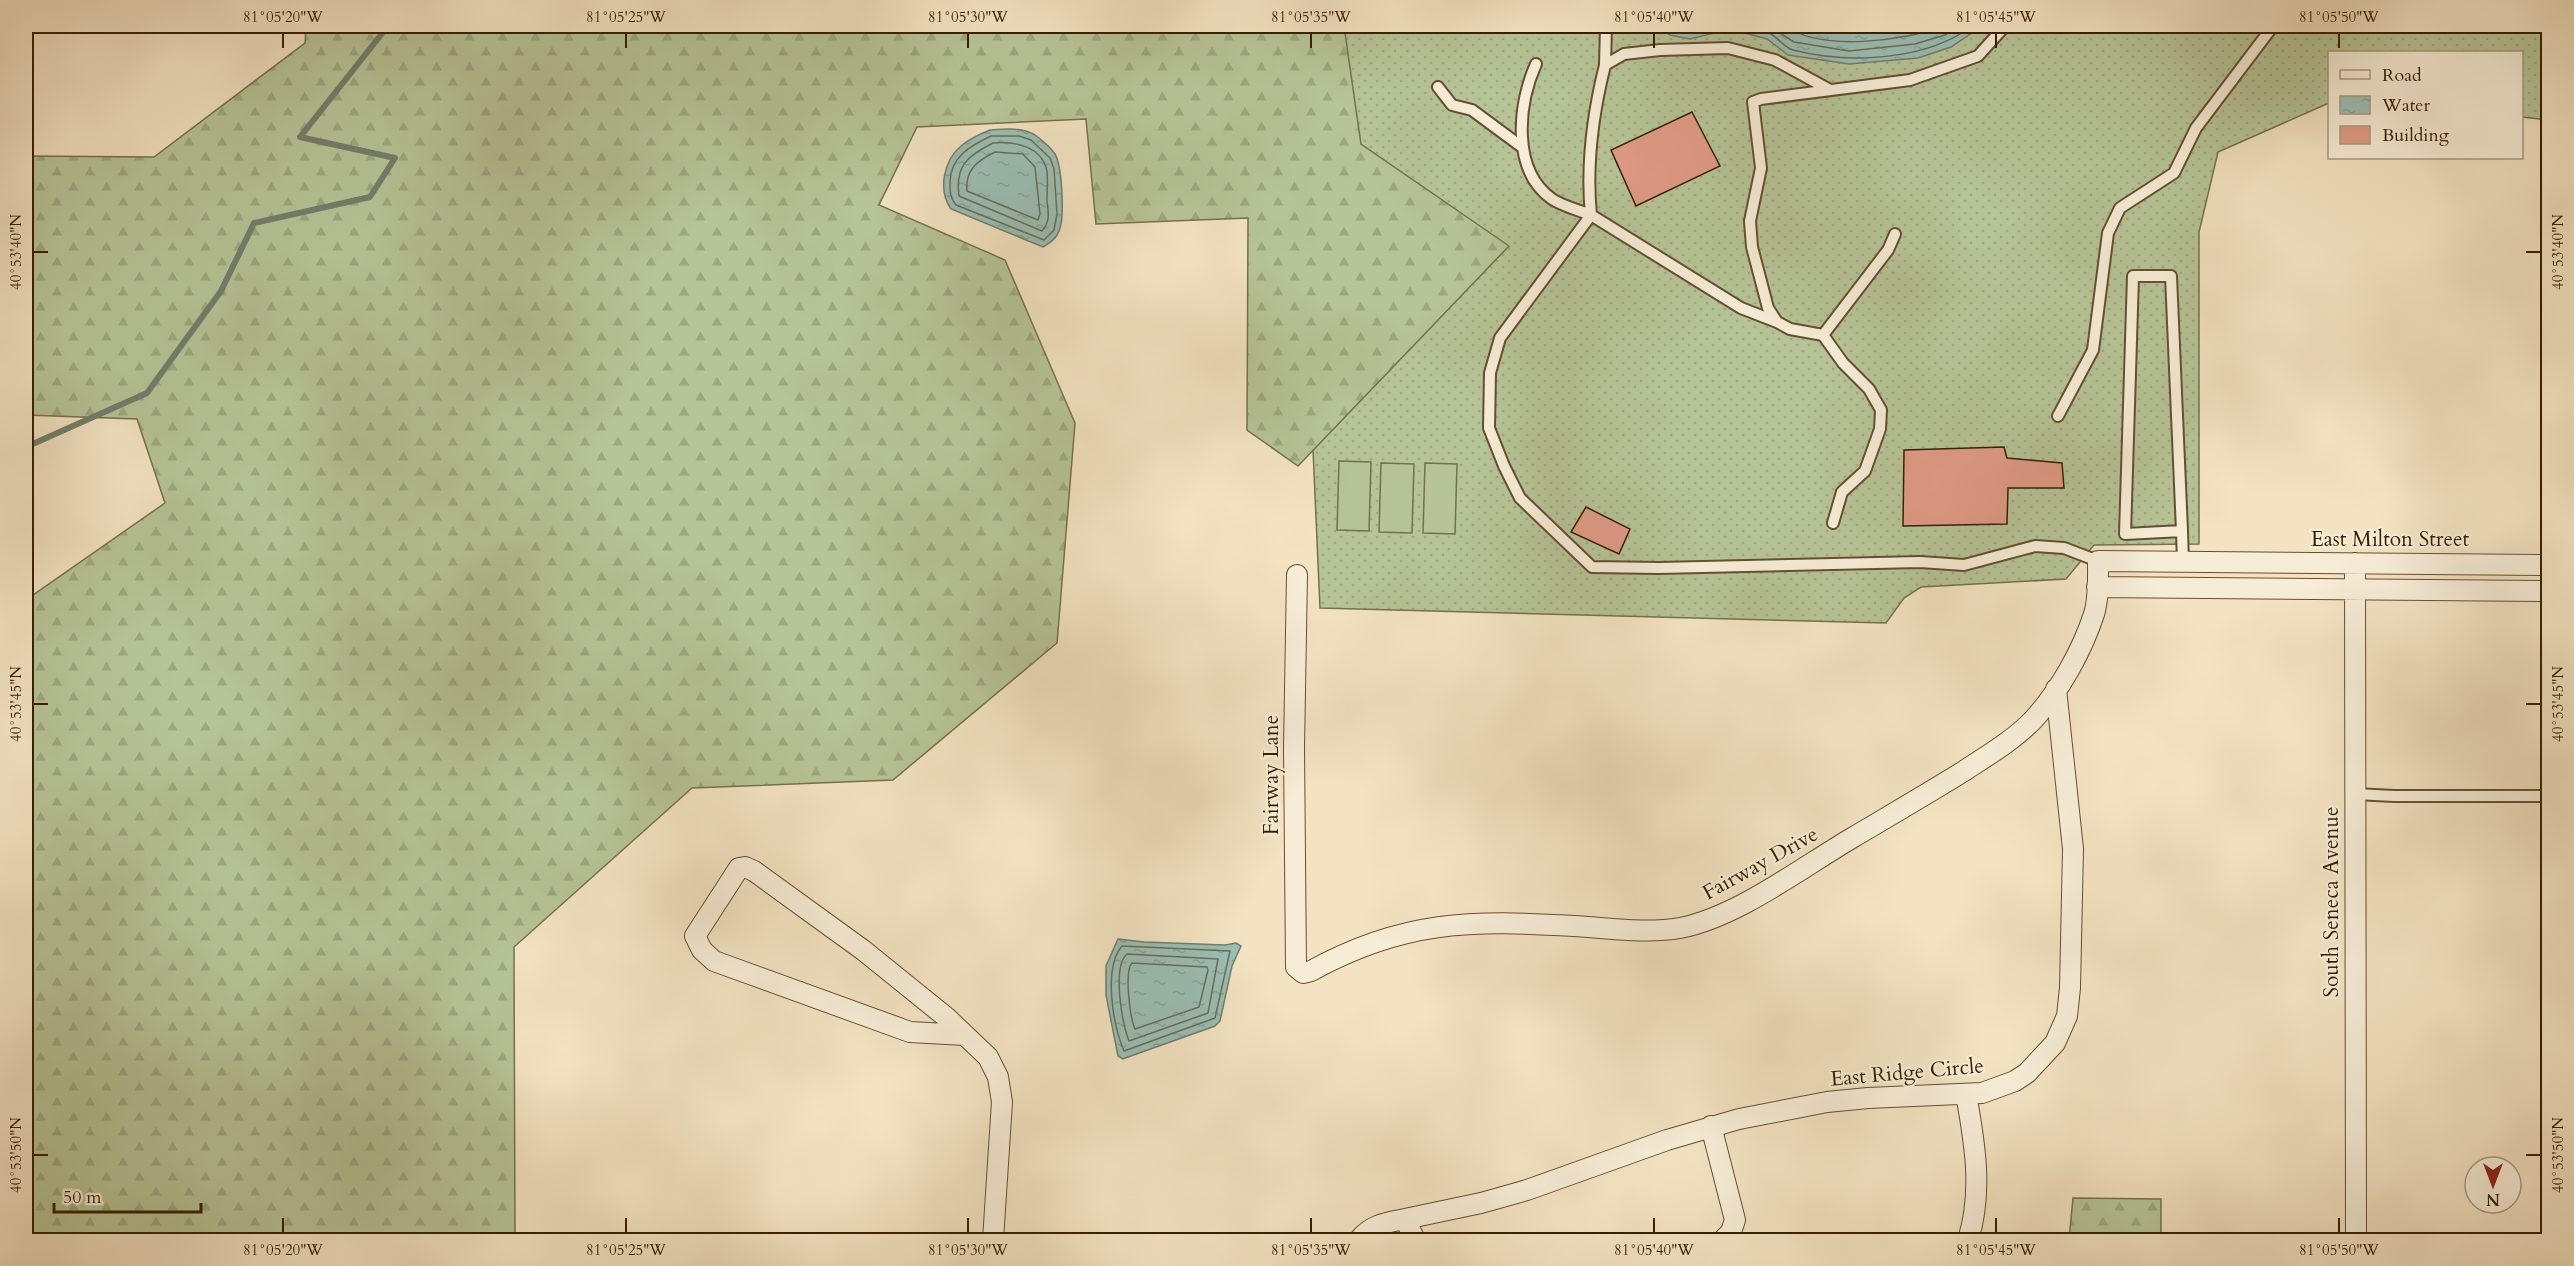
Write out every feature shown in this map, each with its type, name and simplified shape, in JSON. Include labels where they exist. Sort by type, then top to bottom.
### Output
[{"type":"street","name":"East Milton Street","points":[[2098,561],[2548,565]]},
{"type":"street","points":[[2056,690],[2077,653],[2095,612],[2098,561]]},
{"type":"street","points":[[2232,562],[2232,589]]},
{"type":"street","name":"South Seneca Avenue","points":[[2355,563],[2356,1240]]},
{"type":"street","name":"Fairway Lane","points":[[1297,575],[1294,748],[1296,967],[1301,972]]},
{"type":"street","points":[[2097,587],[2548,591]]},
{"type":"street","name":"Fairway Drive","points":[[1301,972],[1311,971],[1358,948],[1398,934],[1442,925],[1472,922],[1650,931],[1680,928],[1722,915],[1993,752],[2027,725],[2056,690]]},
{"type":"street","name":"East Ridge Circle","points":[[1359,1240],[1369,1229],[1379,1224],[1481,1203],[1527,1190],[1711,1126],[1827,1102],[1914,1095],[1966,1095],[2000,1088],[2027,1073],[2055,1043],[2067,1017],[2070,988],[2073,849],[2056,690]]},
{"type":"street","points":[[964,1035],[910,1032],[714,961],[702,950],[695,936],[739,868],[745,867],[754,871],[863,951],[964,1035],[988,1057],[998,1077],[1002,1102],[993,1240]]},
{"type":"street","points":[[1966,1095],[1978,1177],[1976,1212],[1968,1240]]},
{"type":"street","points":[[1711,1126],[1733,1207],[1735,1220],[1729,1238]]},
{"type":"street","points":[[1405,1219],[1415,1240]]},
{"type":"lane","points":[[1606,26],[1605,65],[1594,109],[1589,197],[1591,215],[1500,338],[1490,373],[1489,428],[1520,498],[1592,567],[1659,568],[1920,562],[1964,565],[2035,546],[2064,548],[2098,561]]},
{"type":"lane","points":[[1777,322],[1768,308],[1752,247],[1750,221],[1761,168],[1753,102],[1761,99],[1910,80],[1978,56],[2005,26]]},
{"type":"lane","points":[[2058,416],[2094,350],[2108,233],[2120,208],[2174,173],[2196,128],[2273,26]]},
{"type":"lane","points":[[1605,65],[1624,54],[1660,50],[1728,48],[1775,60],[1830,90]]},
{"type":"lane","points":[[1536,64],[1524,95],[1522,147],[1527,166],[1538,186],[1553,200],[1591,215],[1741,308],[1790,329],[1823,334],[1843,363],[1869,389],[1881,410],[1880,429],[1865,471],[1842,492],[1833,523]]},
{"type":"lane","points":[[1438,87],[1452,105],[1472,110],[1522,147]]},
{"type":"lane","points":[[1823,334],[1888,250],[1895,234]]},
{"type":"lane","points":[[2182,531],[2125,534],[2133,276],[2171,276],[2182,531],[2183,562]]},
{"type":"lane","points":[[2355,794],[2548,796]]},
{"type":"green space","points":[[306,26],[1344,26],[1361,144],[1509,246],[1298,466],[1247,430],[1248,218],[1096,224],[1086,119],[917,127],[879,205],[1005,260],[1075,423],[1057,643],[893,780],[692,788],[514,947],[515,1240],[26,1240],[26,600],[165,503],[137,419],[26,415],[26,156],[154,157],[305,43]]},
{"type":"green space","points":[[1320,26],[2548,26],[2548,120],[2523,117],[2523,51],[2328,51],[2328,103],[2218,152],[2199,232],[2199,544],[2094,545],[2066,579],[1921,587],[1904,598],[1886,623],[1320,608],[1313,450]]},
{"type":"green space","points":[[1339,461],[1371,462],[1369,531],[1337,530]]},
{"type":"green space","points":[[1381,463],[1414,464],[1412,533],[1379,532]]},
{"type":"green space","points":[[1425,463],[1457,464],[1455,534],[1423,533]]},
{"type":"green space","points":[[2073,1198],[2161,1199],[2161,1240],[2069,1240]]},
{"type":"water","points":[[1651,26],[1982,26],[1951,47],[1918,58],[1849,64],[1788,55],[1767,39],[1730,29],[1690,39],[1670,35],[1658,27]]},
{"type":"water","points":[[1013,129],[1030,132],[1043,141],[1055,154],[1061,180],[1061,224],[1056,236],[1043,247],[951,209],[947,202],[944,176],[950,160],[964,143],[990,130]]},
{"type":"water","points":[[1118,939],[1225,945],[1236,943],[1241,946],[1232,966],[1220,1021],[1215,1026],[1123,1059],[1118,1056],[1106,995],[1106,966]]},
{"type":"building","points":[[1692,112],[1720,166],[1636,206],[1611,150]]},
{"type":"building","points":[[2004,447],[2007,458],[2062,463],[2064,488],[2008,488],[2007,524],[1903,526],[1904,450]]},
{"type":"building","points":[[1586,507],[1630,529],[1619,554],[1571,532]]},
{"type":"waterway","points":[[26,447],[147,393],[221,291],[254,223],[370,197],[395,158],[300,137],[388,26]]}]
